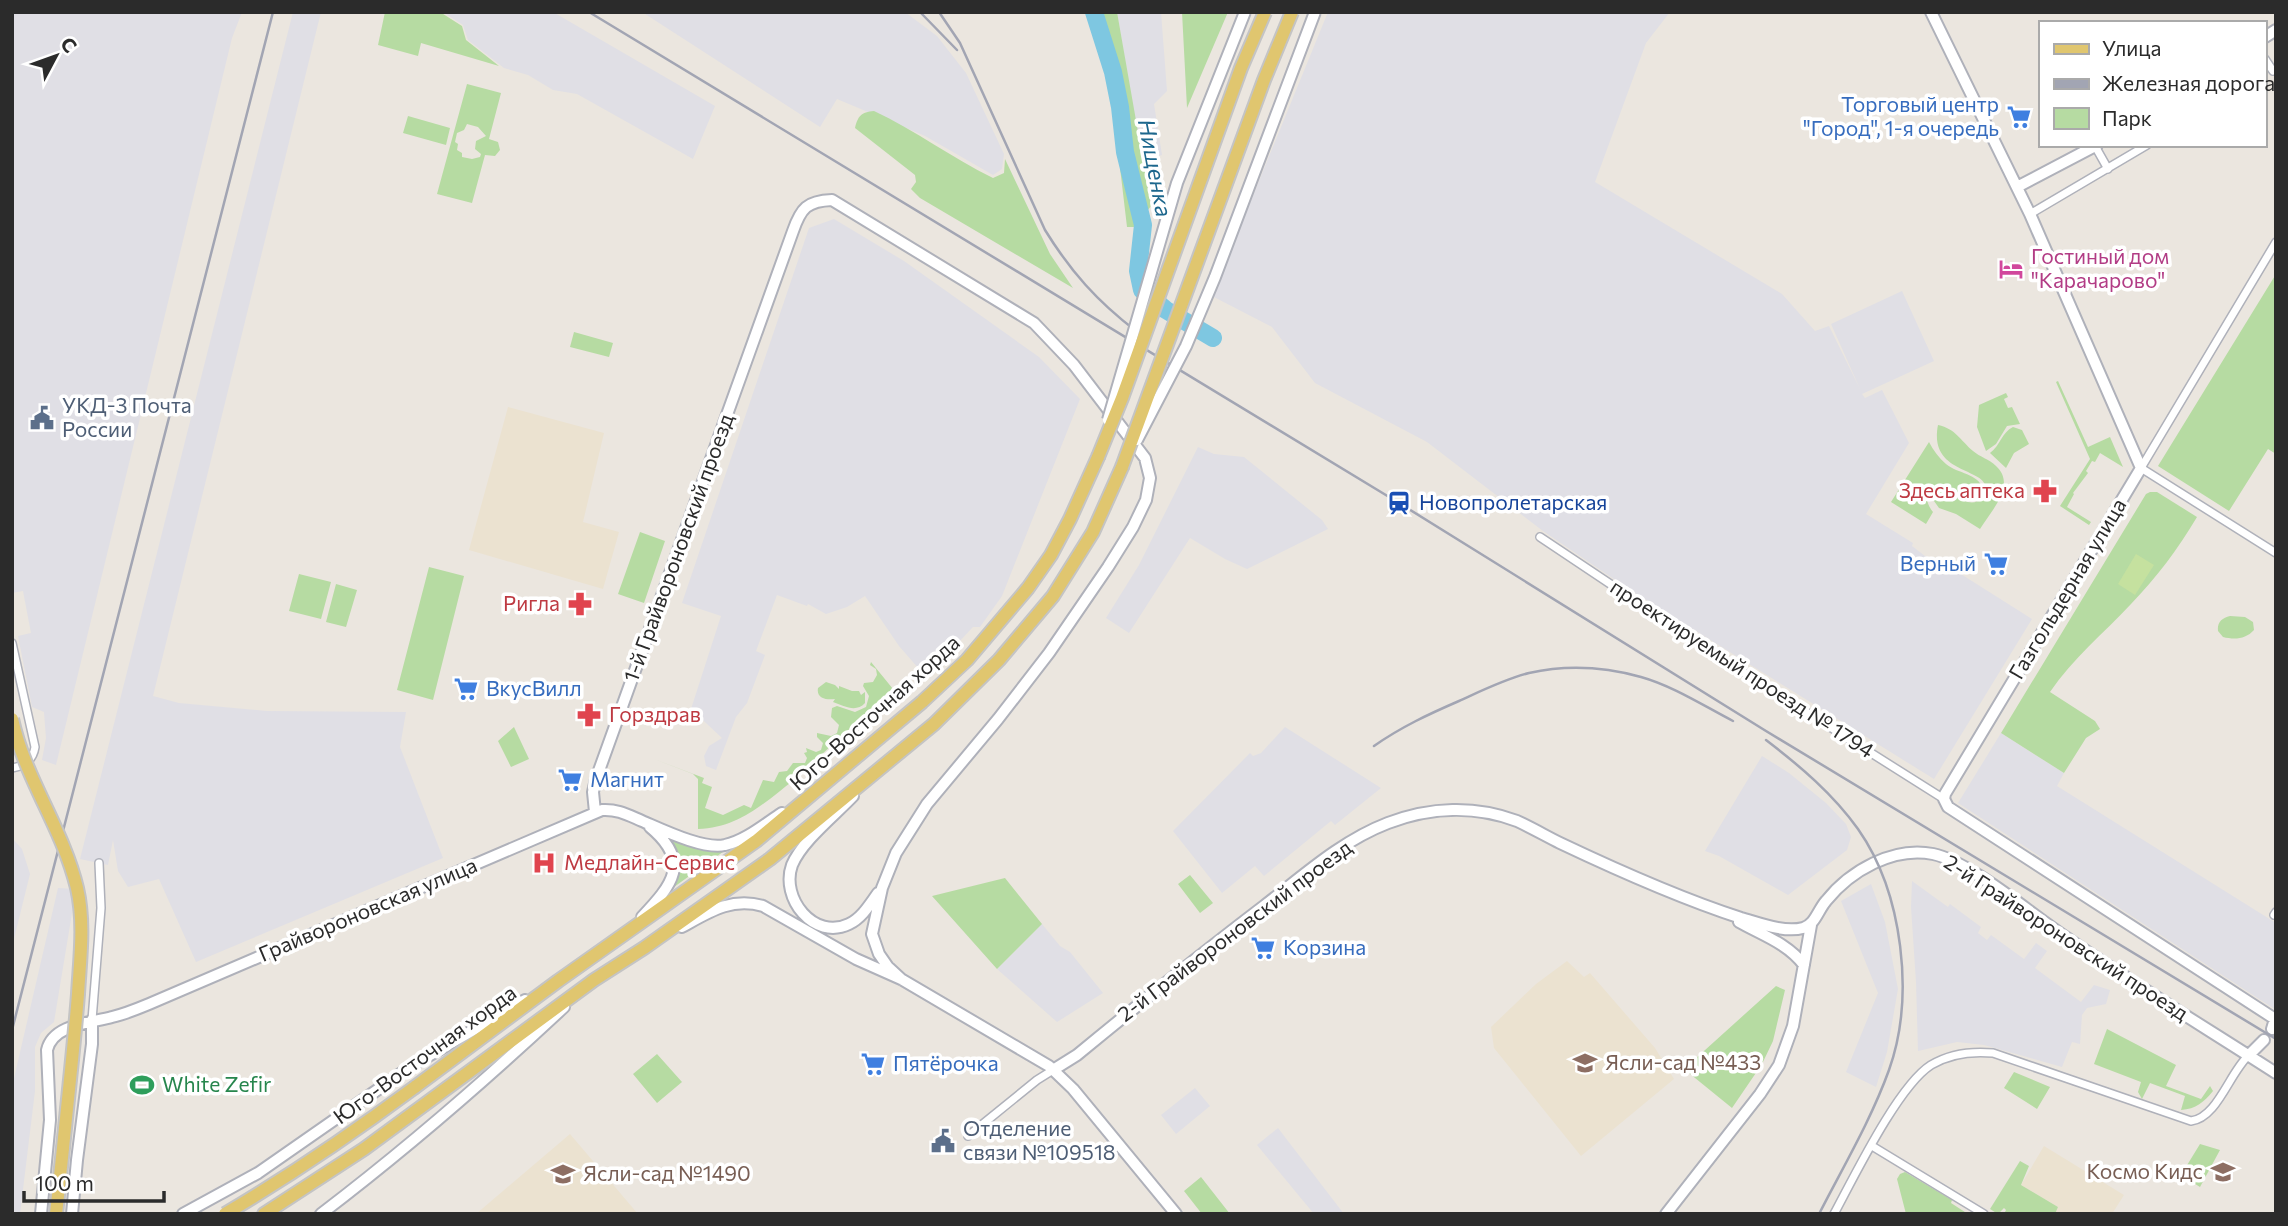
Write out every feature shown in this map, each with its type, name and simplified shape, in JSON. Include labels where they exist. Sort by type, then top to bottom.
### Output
[{"type":"main road","points":[[1098,457],[1177,183],[1245,12]]},
{"type":"main road","name":"Юго-Восточная хорда","points":[[225,1214],[280,1182],[354,1133],[558,981],[755,841],[922,702],[967,660],[1002,621],[1051,555],[1098,457],[1122,398],[1241,68],[1265,12]]},
{"type":"main road","name":"Юго-Восточная хорда","points":[[264,1214],[364,1149],[594,980],[770,859],[880,770],[969,692],[1039,613],[1070,571],[1093,533],[1122,467],[1259,93],[1292,12]]},
{"type":"main road","points":[[1122,467],[1191,334],[1315,12]]},
{"type":"main road","points":[[1931,12],[2030,214],[2141,468]]},
{"type":"main road","points":[[2017,187],[2094,147]]},
{"type":"main road","name":"1-й Грайвороновский проезд","points":[[596,812],[593,792],[596,779],[798,217],[806,206],[818,200],[832,200],[1034,323],[1074,365],[1145,458],[1150,478],[1142,509],[1108,567],[1049,653],[927,804],[896,853],[882,888]]},
{"type":"main road","name":"Газгольдерная улица","points":[[1944,799],[2141,468]]},
{"type":"main road","points":[[12,719],[25,762],[67,857],[81,912],[78,986],[56,1214]]},
{"type":"main road","points":[[880,770],[807,843],[791,868],[790,883],[792,898],[805,916],[814,923],[836,927],[847,926],[856,920],[882,888]]},
{"type":"main road","points":[[596,812],[615,809],[705,844],[727,845],[815,793]]},
{"type":"main road","points":[[1944,799],[1948,807],[2274,1023]]},
{"type":"main road","name":"2-й Грайвороновский проезд","points":[[1053,1070],[1077,1055],[1343,845],[1386,824],[1409,817],[1439,810],[1465,810],[1498,814],[1718,911],[1769,926],[1800,929],[1811,925],[1826,900],[1841,884],[1858,871],[1877,862],[1912,853],[1940,856],[1977,875],[2068,939],[2276,1073]]},
{"type":"main road","name":"Грайвороновская улица","points":[[41,1214],[50,1120],[47,1046],[62,1031],[149,1004],[596,812]]},
{"type":"main road","points":[[631,929],[659,898],[673,876],[674,865],[669,846],[642,821]]},
{"type":"main road","points":[[882,888],[872,934],[879,954],[888,967],[901,978]]},
{"type":"main road","points":[[644,948],[734,903],[747,902],[763,906],[856,959],[901,978],[1053,1070],[1073,1089],[1176,1214]]},
{"type":"main road","points":[[1718,911],[1781,944],[1804,965]]},
{"type":"main road","points":[[1666,1214],[1776,1071],[1793,1026],[1811,925]]},
{"type":"main road","points":[[321,1214],[520,1048],[594,980]]},
{"type":"main road","points":[[183,1214],[258,1173],[413,1065],[558,981]]},
{"type":"main road","points":[[72,1214],[92,1044],[92,1020]]},
{"type":"main road","points":[[2248,1056],[2264,1040]]},
{"type":"street","points":[[2097,147],[2108,169]]},
{"type":"street","points":[[2030,214],[2144,147]]},
{"type":"street","points":[[2276,242],[2141,468],[2276,554]]},
{"type":"street","name":"проектируемый проезд № 1794","points":[[1540,537],[1727,662],[1944,799]]},
{"type":"street","points":[[12,643],[35,747],[30,760],[24,765],[12,768]]},
{"type":"street","points":[[92,1020],[101,908],[99,863]]},
{"type":"street","points":[[1834,1214],[1872,1146],[1916,1079],[1931,1065],[1960,1053],[1993,1053],[2012,1058],[2192,1121],[2210,1112],[2237,1066],[2248,1056]]},
{"type":"street","points":[[968,1136],[1053,1070]]},
{"type":"street","points":[[1872,1146],[1984,1214]]},
{"type":"shaded area","points":[[12,12],[242,12],[232,38],[56,765],[42,760],[46,738],[44,712],[32,707],[18,636],[31,633],[23,591],[12,593]]},
{"type":"shaded area","points":[[293,12],[321,12],[153,696],[179,703],[267,711],[406,712],[400,747],[443,858],[196,962],[159,879],[128,887],[118,871],[113,840],[108,865],[80,859]]},
{"type":"shaded area","points":[[443,12],[553,12],[715,106],[693,159],[577,94],[553,90],[528,75],[504,68],[468,40],[463,25]]},
{"type":"shaded area","points":[[642,12],[905,12],[937,36],[966,73],[1004,154],[1002,169],[993,175],[925,136],[837,99],[820,127]]},
{"type":"shaded area","points":[[1117,12],[1161,12],[1167,91],[1154,104],[1162,155],[1142,160]]},
{"type":"shaded area","points":[[1328,12],[1670,12],[1646,43],[1595,182],[1782,294],[1815,331],[1829,326],[1860,389],[1831,324],[1902,291],[1934,361],[1862,394],[1865,398],[1882,390],[1909,443],[1866,514],[1913,543],[1912,546],[1925,556],[1945,564],[2032,619],[1934,779],[1630,590],[1543,531],[1427,442],[1315,383],[1272,327],[1212,296]]},
{"type":"shaded area","points":[[834,219],[904,261],[1039,357],[1080,399],[1002,596],[980,627],[973,627],[926,677],[899,646],[865,596],[847,607],[826,614],[808,604],[807,606],[777,595],[756,651],[765,655],[747,703],[736,717],[716,770],[706,766],[704,756],[709,746],[722,738],[691,709],[721,616],[682,603],[809,228]]},
{"type":"shaded area","points":[[508,407],[604,433],[583,522],[619,532],[603,589],[469,550]]},
{"type":"shaded area","points":[[1198,447],[1214,454],[1244,457],[1322,520],[1328,529],[1247,569],[1190,538],[1129,633],[1106,618],[1139,565]]},
{"type":"shaded area","points":[[1285,727],[1381,788],[1335,825],[1331,821],[1264,876],[1255,866],[1222,893],[1173,831],[1250,753],[1253,756],[1261,753]]},
{"type":"shaded area","points":[[2001,733],[2064,773],[2057,786],[2276,923],[2276,1010],[1958,803]]},
{"type":"shaded area","points":[[1762,756],[1789,773],[1826,803],[1846,824],[1851,837],[1847,850],[1788,895],[1719,856],[1705,851]]},
{"type":"shaded area","points":[[12,838],[22,849],[30,874],[12,947]]},
{"type":"shaded area","points":[[1912,881],[1981,927],[1978,933],[1987,940],[1991,935],[2024,959],[2036,943],[2047,951],[2035,968],[2081,1002],[2094,985],[2110,990],[2106,1004],[2087,1008],[2082,1015],[2080,1044],[2072,1042],[2062,1067],[1984,1045],[1957,1042],[1918,1051]]},
{"type":"shaded area","points":[[1871,884],[1885,922],[1898,989],[1887,1052],[1876,1087],[1846,1072],[1878,993],[1841,901]]},
{"type":"shaded area","points":[[58,888],[76,889],[54,1022],[41,1033],[35,1047],[35,1091],[20,1214],[12,1214],[12,1087]]},
{"type":"shaded area","points":[[1042,924],[1060,946],[1070,952],[1103,993],[1057,1022],[997,969]]},
{"type":"shaded area","name":"Ясли-сад №433","points":[[1567,961],[1584,977],[1590,973],[1655,1048],[1674,1079],[1581,1156],[1494,1048],[1491,1027],[1536,984]]},
{"type":"shaded area","points":[[1195,1088],[1210,1106],[1176,1134],[1161,1115]]},
{"type":"shaded area","points":[[1278,1128],[1344,1214],[1314,1214],[1257,1145]]},
{"type":"shaded area","name":"Ясли-сад №1490","points":[[570,1134],[638,1214],[476,1214]]},
{"type":"shaded area","points":[[2044,1146],[2124,1195],[2112,1214],[2055,1214],[2058,1207],[2021,1185]]},
{"type":"green space","points":[[385,12],[440,12],[462,26],[466,40],[499,66],[421,43],[418,56],[378,45]]},
{"type":"green space","points":[[1096,12],[1117,12],[1151,206],[1135,227],[1127,227],[1112,100]]},
{"type":"green space","points":[[1182,12],[1228,12],[1187,108]]},
{"type":"green space","points":[[467,84],[501,93],[489,139],[498,142],[500,150],[495,156],[485,155],[472,203],[437,194]],"holes":[[[467,124],[478,127],[486,136],[476,141],[475,149],[481,154],[480,157],[462,157],[455,142],[457,133],[464,130]]]},
{"type":"green space","points":[[874,111],[993,178],[1004,173],[1005,159],[1050,254],[1073,288],[920,198],[911,189],[916,182],[915,175],[855,128],[861,115]]},
{"type":"green space","points":[[408,116],[450,128],[446,145],[403,133]]},
{"type":"green space","points":[[2276,274],[2276,454],[2268,449],[2229,511],[2158,466]]},
{"type":"green space","points":[[574,332],[613,343],[609,357],[570,347]]},
{"type":"green space","points":[[2058,381],[2088,447],[2110,437],[2123,467],[2100,453],[2095,462],[2092,461],[2086,471],[2088,473],[2073,493],[2067,507],[2091,522],[2089,525],[2060,506],[2090,459],[2056,382]]},
{"type":"green space","points":[[2006,393],[2008,397],[2004,399],[2008,408],[2012,407],[2020,424],[2007,426],[1996,444],[1986,451],[1977,427],[1979,405]]},
{"type":"green space","points":[[1938,425],[1954,432],[1973,451],[2002,473],[2004,481],[2000,498],[1980,529],[1956,514],[1939,508],[1934,501],[1935,492],[1941,488],[1967,502],[1977,501],[1983,498],[1986,487],[1982,480],[1952,464],[1943,455],[1938,443]]},
{"type":"green space","points":[[2013,427],[2022,430],[2029,444],[2014,453],[2006,468],[1990,453]]},
{"type":"green space","points":[[1929,442],[1946,464],[1977,480],[1983,489],[1980,496],[1972,500],[1944,485],[1933,487],[1927,497],[1933,512],[1926,524],[1891,502]]},
{"type":"green space","points":[[2157,492],[2197,517],[2150,584],[2078,657],[2050,692],[2095,721],[2100,729],[2086,738],[2064,773],[2001,733],[2146,494]]},
{"type":"green space","points":[[640,532],[665,541],[644,603],[618,594]]},
{"type":"green space","points":[[2136,554],[2154,565],[2135,595],[2118,584]]},
{"type":"green space","points":[[429,567],[464,576],[433,700],[397,690]]},
{"type":"green space","points":[[299,574],[331,582],[321,619],[289,611]]},
{"type":"green space","points":[[336,584],[357,590],[346,627],[326,622]]},
{"type":"green space","points":[[2230,616],[2245,617],[2253,622],[2254,630],[2240,638],[2223,637],[2218,631],[2218,625],[2222,619]]},
{"type":"green space","points":[[871,662],[893,689],[808,767],[791,775],[794,780],[750,813],[713,828],[698,829],[698,779],[693,774],[654,759],[704,778],[702,783],[712,787],[705,808],[723,815],[744,805],[751,808],[763,780],[774,782],[779,772],[787,771],[793,763],[805,763],[806,748],[816,752],[821,750],[823,743],[817,733],[831,736],[837,733],[839,725],[831,717],[832,708],[837,706],[855,712],[866,707],[869,696],[864,683],[873,682],[877,675],[876,669],[870,665]]},
{"type":"green space","points":[[826,682],[839,689],[839,686],[859,691],[861,695],[865,692],[865,703],[858,708],[850,708],[833,702],[835,699],[823,698],[818,688]]},
{"type":"green space","points":[[514,727],[529,759],[511,767],[498,741]]},
{"type":"green space","points":[[671,839],[727,849],[674,887],[678,863]]},
{"type":"green space","points":[[1190,875],[1213,903],[1200,913],[1178,884]]},
{"type":"green space","points":[[1005,878],[1042,924],[997,969],[932,896]]},
{"type":"green space","points":[[1776,986],[1785,990],[1773,1041],[1762,1064],[1732,1108],[1684,1069]]},
{"type":"green space","points":[[2107,1029],[2176,1065],[2166,1086],[2201,1099],[2210,1086],[2213,1091],[2199,1104],[2181,1110],[2185,1096],[2150,1083],[2142,1099],[2138,1092],[2141,1082],[2094,1064]]},
{"type":"green space","points":[[657,1054],[682,1082],[657,1103],[633,1074]]},
{"type":"green space","points":[[2014,1072],[2050,1087],[2037,1109],[2004,1088]]},
{"type":"green space","points":[[2200,1144],[2220,1150],[2200,1187],[2181,1175]]},
{"type":"green space","points":[[2020,1161],[2029,1166],[2021,1185],[2058,1207],[2055,1214],[2004,1214],[2004,1208],[1998,1214],[1990,1209]]},
{"type":"green space","points":[[1905,1172],[1952,1200],[1951,1203],[1968,1214],[1906,1214],[1897,1179]]},
{"type":"green space","points":[[1201,1177],[1230,1214],[1202,1214],[1184,1191]]},
{"type":"waterway","name":"Нищенка","points":[[1094,12],[1113,72],[1125,152],[1143,225],[1138,271],[1142,290],[1166,310],[1213,338]]},
{"type":"railway","points":[[12,1030],[273,12]]},
{"type":"railway","points":[[589,12],[1399,503],[1766,731],[2276,1039]]},
{"type":"railway","points":[[920,12],[957,50]]},
{"type":"railway","points":[[939,12],[960,43],[1045,230],[1086,285],[1136,331]]},
{"type":"railway","points":[[1374,746],[1415,721],[1493,685],[1529,673],[1571,668],[1599,669],[1641,677],[1677,691],[1733,721]]},
{"type":"railway","points":[[1766,740],[1815,781],[1858,829],[1885,883],[1900,946],[1901,1011],[1889,1070],[1865,1125],[1819,1214]]},
{"type":"place","name":"Торговый центр \"Город\", 1-я очередь","points":[[2019,117]]},
{"type":"place","name":"Гостиный дом \"Карачарово\"","points":[[2011,269]]},
{"type":"place","name":"УКД-3 Почта России","points":[[42,418]]},
{"type":"place","name":"Здесь аптека","points":[[2045,491]]},
{"type":"place","name":"Новопролетарская","points":[[1399,503]]},
{"type":"place","name":"Верный","points":[[1996,564]]},
{"type":"place","name":"Ригла","points":[[580,604]]},
{"type":"place","name":"ВкусВилл","points":[[466,689]]},
{"type":"place","name":"Горздрав","points":[[589,715]]},
{"type":"place","name":"Магнит","points":[[570,780]]},
{"type":"place","name":"Медлайн-Сервис","points":[[544,863]]},
{"type":"place","name":"Корзина","points":[[1263,948]]},
{"type":"place","name":"Ясли-сад №433","points":[[1585,1063]]},
{"type":"place","name":"Пятёрочка","points":[[873,1064]]},
{"type":"place","name":"White Zefir","points":[[142,1085]]},
{"type":"place","name":"Отделение связи №109518","points":[[943,1141]]},
{"type":"place","name":"Космо Кидс","points":[[2223,1172]]},
{"type":"place","name":"Ясли-сад №1490","points":[[563,1174]]}]
